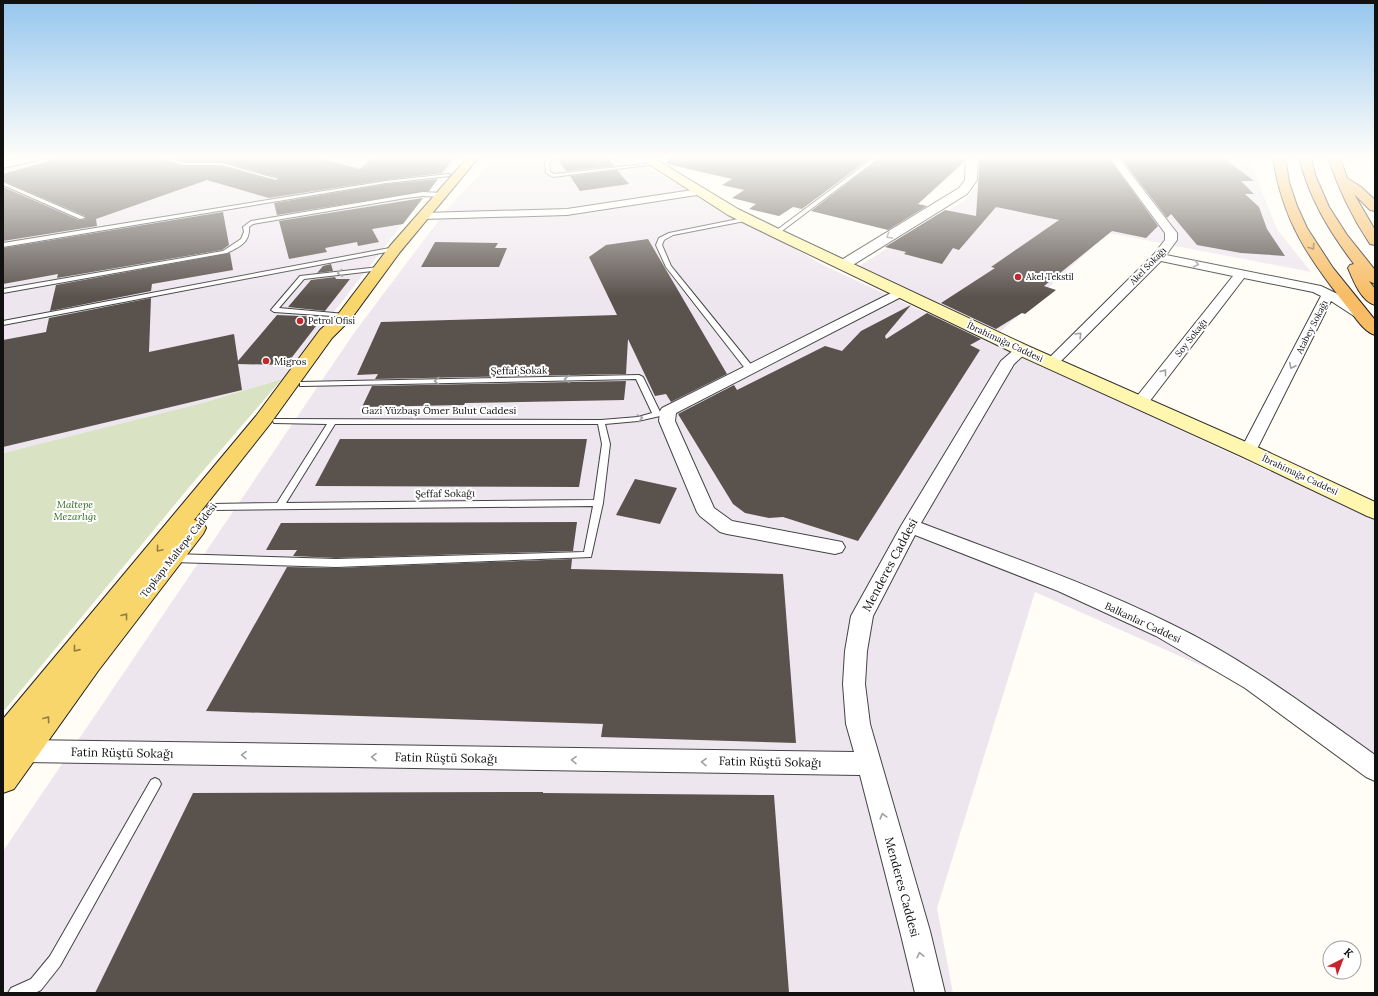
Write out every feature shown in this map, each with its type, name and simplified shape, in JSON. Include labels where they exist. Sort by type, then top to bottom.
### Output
[{"type":"highway","points":[[1289,203],[1308,242],[1343,291],[1375,330]]},
{"type":"highway","points":[[1321,203],[1338,235],[1349,250],[1375,279]]},
{"type":"highway","points":[[1353,203],[1375,240]]},
{"type":"highway","points":[[1349,250],[1362,283],[1375,300]]},
{"type":"main road","name":"Topkapı Maltepe Caddesi","points":[[10,747],[88,663],[212,507],[326,334],[345,316],[379,269],[434,203]]},
{"type":"main road","name":"İbrahimağa Caddesi","points":[[720,203],[776,233],[1022,350],[1374,506]]},
{"type":"main road","name":"Topkapı Maltepe Caddesi","points":[[3,779],[10,747],[270,420],[303,384],[338,334],[345,316]]},
{"type":"street","points":[[423,216],[567,212],[623,203]]},
{"type":"street","points":[[843,265],[943,203]]},
{"type":"street","name":"Akel Sokağı","points":[[1051,363],[1158,257],[1171,240],[1170,233],[1148,203]]},
{"type":"street","name":"Atabey Sokağı","points":[[1158,257],[1301,284],[1328,294],[1248,451]]},
{"type":"street","name":"Soy Sokağı","points":[[1140,403],[1242,273]]},
{"type":"street","points":[[835,546],[727,527],[706,512],[667,421],[668,411],[902,292]]},
{"type":"street","points":[[1328,294],[1362,315]]},
{"type":"street","name":"Menderes Caddesi","points":[[930,993],[858,718],[854,684],[856,651],[862,616],[910,526],[1008,361],[1022,350]]},
{"type":"street","name":"Balkanlar Caddesi","points":[[910,526],[1065,586],[1164,630],[1253,681],[1375,770]]},
{"type":"street","name":"Fatin Rüştü Sokağı","points":[[10,747],[869,764]]},
{"type":"lane","points":[[49,203],[82,218]]},
{"type":"lane","points":[[3,245],[255,203]]},
{"type":"lane","points":[[3,291],[225,252],[245,240],[247,235],[246,227],[251,223],[363,203]]},
{"type":"lane","points":[[776,233],[816,203]]},
{"type":"lane","points":[[748,219],[671,234],[661,239],[659,245],[668,266],[750,369]]},
{"type":"lane","points":[[3,323],[395,249]]},
{"type":"lane","points":[[345,316],[274,310],[302,278],[379,269]]},
{"type":"lane","name":"Şeffaf Sokak","points":[[303,384],[639,377],[657,414],[638,419],[602,422]]},
{"type":"lane","name":"Gazi Yüzbaşı Ömer Bulut Caddesi","points":[[270,420],[602,422]]},
{"type":"lane","points":[[280,506],[333,421]]},
{"type":"lane","points":[[171,558],[336,563],[588,555],[598,503],[606,444],[602,422]]},
{"type":"lane","name":"Şeffaf Sokağı","points":[[212,507],[598,503]]},
{"type":"lane","points":[[16,993],[36,985],[55,960],[155,784]]},
{"type":"shaded area","points":[[3,203],[418,203],[282,379],[202,403],[3,453]]},
{"type":"shaded area","points":[[452,203],[713,203],[827,267],[1375,520],[1375,780],[1227,677],[1035,592],[937,908],[953,993],[3,993],[3,851],[354,333]]},
{"type":"shaded area","points":[[960,203],[1267,203],[1277,229],[1311,272],[1108,233],[1000,332],[859,266]]},
{"type":"green space","name":"Maltepe Mezarlığı","points":[[282,379],[196,479],[3,712],[3,453],[202,403]]},
{"type":"building","points":[[3,203],[41,203],[79,220],[86,219],[85,216],[56,203],[140,203],[96,219],[97,226],[3,241]]},
{"type":"building","points":[[274,203],[350,203],[277,215]]},
{"type":"building","points":[[389,203],[419,203],[403,224],[372,229],[379,242],[358,246],[357,242],[325,248],[327,252],[289,259],[279,221]]},
{"type":"building","points":[[754,203],[809,203],[802,209],[793,207],[779,216],[749,209],[756,204]]},
{"type":"building","points":[[821,203],[919,203],[927,206],[888,230],[811,211]]},
{"type":"building","points":[[977,203],[1142,203],[1158,226],[1146,238],[1112,231],[1044,286],[1056,290],[1025,314],[1022,313],[996,329],[941,303],[995,268],[991,267],[1059,220],[996,207],[959,250],[953,248],[942,264],[904,254],[906,252],[885,247],[945,210],[976,216]]},
{"type":"building","points":[[1156,203],[1255,203],[1259,207],[1267,229],[1285,256],[1241,253],[1197,245],[1171,214],[1167,218]]},
{"type":"building","points":[[223,212],[229,245],[222,250],[57,278],[58,274],[3,284],[3,248]]},
{"type":"building","points":[[648,239],[727,374],[671,402],[666,394],[655,396],[628,339],[626,374],[375,379],[378,374],[357,375],[381,322],[617,315],[589,257],[606,245]]},
{"type":"building","points":[[435,242],[498,243],[495,248],[507,248],[499,267],[421,267]]},
{"type":"building","points":[[230,253],[233,270],[152,284],[151,291],[50,311],[56,285]]},
{"type":"building","points":[[331,264],[333,271],[317,273],[323,266]]},
{"type":"building","points":[[335,277],[336,279],[350,279],[325,311],[288,307],[311,280]]},
{"type":"building","points":[[151,298],[149,352],[234,334],[238,361],[277,315],[323,317],[286,365],[238,364],[242,390],[3,447],[3,340],[46,332],[49,318]]},
{"type":"building","points":[[911,305],[885,336],[886,339],[927,313],[981,339],[970,345],[980,350],[858,541],[783,517],[769,518],[745,513],[733,504],[678,414],[734,385],[737,390],[825,346],[842,351],[861,331]]},
{"type":"building","points":[[626,381],[624,400],[465,403],[464,405],[362,407],[372,386]]},
{"type":"building","points":[[340,439],[587,439],[579,487],[315,486]]},
{"type":"building","points":[[635,479],[677,488],[660,524],[616,515]]},
{"type":"building","points":[[577,522],[573,551],[336,558],[293,556],[297,550],[266,550],[281,523]]},
{"type":"building","points":[[572,559],[571,569],[783,574],[796,743],[601,737],[603,724],[206,711],[287,567],[336,568]]},
{"type":"building","points":[[543,792],[774,795],[789,993],[95,993],[193,793]]},
{"type":"place","name":"Akel Tekstil","points":[[1018,277]]},
{"type":"place","name":"Petrol Ofisi","points":[[300,321]]},
{"type":"place","name":"Migros","points":[[266,361]]}]
